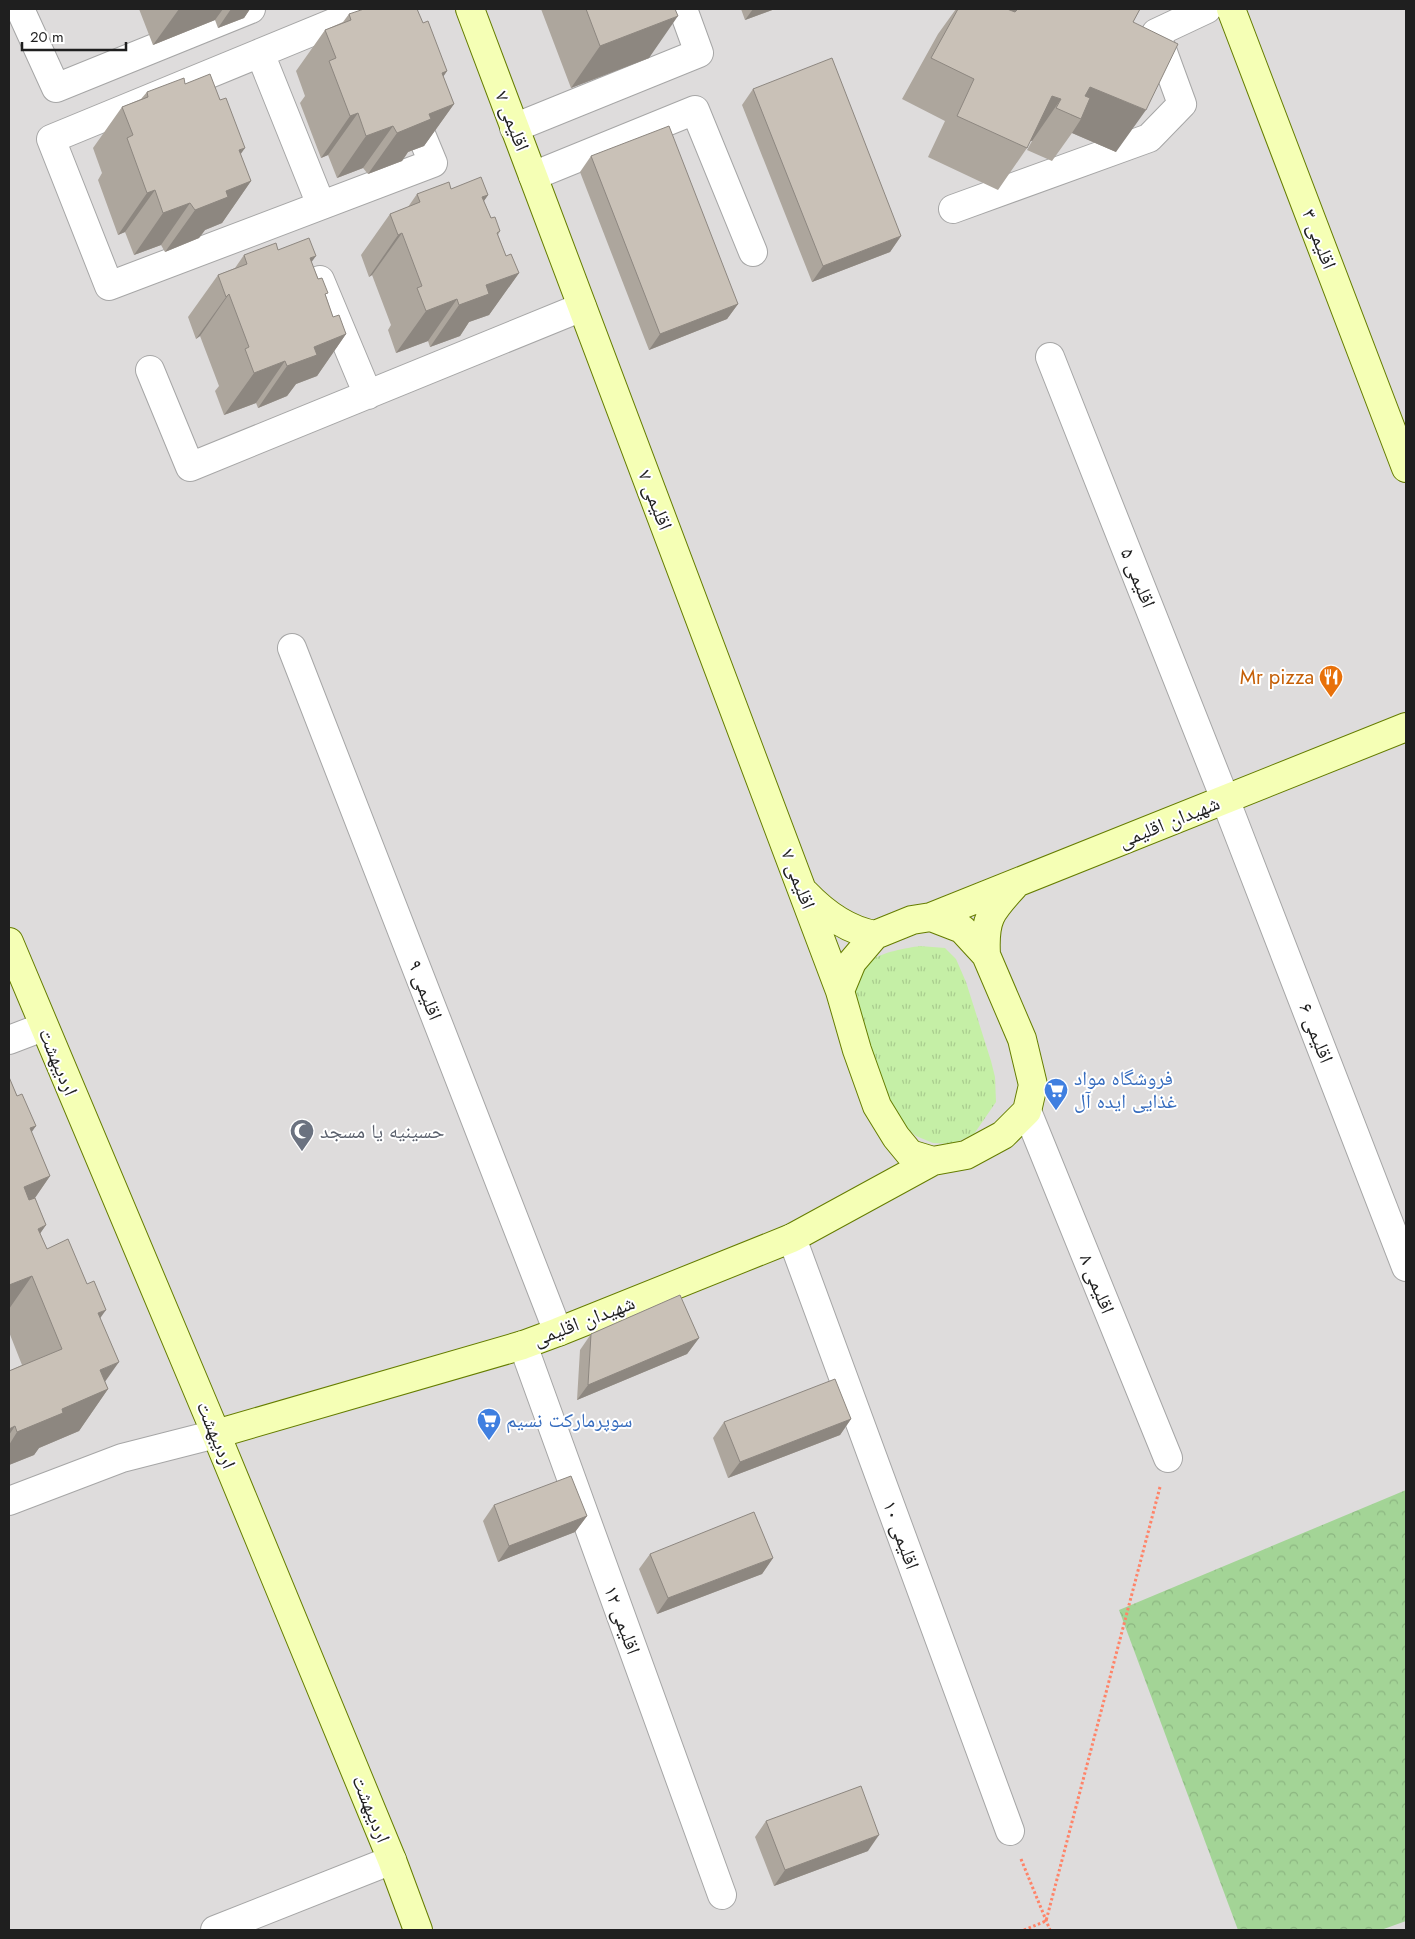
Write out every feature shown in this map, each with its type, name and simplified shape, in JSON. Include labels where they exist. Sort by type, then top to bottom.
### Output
[{"type":"street","points":[[20,9],[56,88],[251,9]]},
{"type":"street","name":"اقلیمی ۷","points":[[470,9],[840,991],[857,1050],[877,1106],[896,1137],[910,1154],[933,1161]]},
{"type":"street","points":[[514,128],[699,52],[684,9]]},
{"type":"street","points":[[953,209],[1149,138],[1182,104],[1156,33],[1207,9]]},
{"type":"street","name":"اقلیمی ۳","points":[[1231,9],[1406,468]]},
{"type":"street","points":[[371,15],[260,53],[51,139],[109,286],[433,163],[403,90]]},
{"type":"street","points":[[260,53],[321,205]]},
{"type":"street","points":[[181,86],[191,113]]},
{"type":"street","points":[[533,176],[695,110],[752,252]]},
{"type":"street","points":[[226,211],[235,238]]},
{"type":"street","points":[[320,280],[368,395]]},
{"type":"street","points":[[150,370],[190,467],[582,307]]},
{"type":"street","name":"اقلیمی ۵","points":[[1050,357],[1225,799]]},
{"type":"street","name":"اقلیمی ۹","points":[[292,648],[558,1332]]},
{"type":"street","name":"شهیدان اقلیمی","points":[[876,935],[912,920],[931,917],[1406,727]]},
{"type":"street","name":"اقلیمی ۶","points":[[1225,799],[1406,1267]]},
{"type":"street","points":[[986,955],[985,935],[990,915],[1018,882]]},
{"type":"street","points":[[802,890],[820,908],[837,920],[852,928],[876,935],[852,962],[840,991]]},
{"type":"street","points":[[931,917],[962,929],[986,955],[1022,1040],[1032,1085],[1027,1111],[1003,1135],[966,1154],[933,1161]]},
{"type":"street","name":"اردیبهشت","points":[[9,942],[43,1027],[216,1434],[392,1860],[418,1930]]},
{"type":"street","points":[[9,1040],[43,1027]]},
{"type":"street","name":"اقلیمی ۸","points":[[1027,1111],[1168,1458]]},
{"type":"street","name":"شهیدان اقلیمی","points":[[216,1434],[523,1345],[558,1332],[792,1238],[933,1161]]},
{"type":"street","name":"اقلیمی ۱۰","points":[[792,1238],[1010,1831]]},
{"type":"street","name":"اقلیمی ۱۲","points":[[523,1345],[722,1895]]},
{"type":"street","points":[[9,1501],[122,1458],[216,1434]]},
{"type":"street","points":[[215,1930],[392,1860]]},
{"type":"path","points":[[1046,1921],[1168,1458]]},
{"type":"path","points":[[1010,1831],[1050,1930]]},
{"type":"path","points":[[1024,1930],[1046,1921]]},
{"type":"shaded area","points":[[9,9],[1406,9],[1406,1930],[9,1930]]},
{"type":"green space","points":[[920,946],[945,948],[956,959],[966,982],[995,1077],[996,1102],[974,1134],[952,1144],[933,1143],[916,1136],[895,1118],[849,994],[858,976],[875,958],[894,951]]},
{"type":"green space","points":[[1406,1490],[1406,1921],[1381,1930],[1238,1930],[1119,1610]]},
{"type":"building","points":[[364,9],[417,9],[423,23],[428,21],[447,71],[442,73],[454,104],[429,114],[431,119],[397,133],[393,126],[366,136],[358,113],[350,116],[329,61],[336,58],[325,30],[351,20],[349,14]]},
{"type":"building","points":[[586,9],[675,9],[678,16],[600,46]]},
{"type":"building","points":[[958,9],[1007,9],[1015,12],[1018,9],[1140,9],[1133,22],[1178,44],[1146,110],[1090,87],[1085,96],[1090,98],[1081,119],[1056,108],[1061,99],[1052,96],[1027,148],[957,116],[974,79],[931,58]]},
{"type":"building","points":[[832,58],[901,236],[823,266],[753,89]]},
{"type":"building","points":[[210,74],[220,100],[226,98],[245,148],[239,150],[251,181],[226,191],[228,197],[195,210],[190,203],[163,213],[155,190],[147,193],[127,138],[133,135],[122,107],[148,97],[147,92],[184,78],[185,84]]},
{"type":"building","points":[[669,126],[738,304],[660,334],[591,156]]},
{"type":"building","points":[[481,177],[488,195],[482,197],[491,218],[495,217],[500,231],[497,233],[506,256],[511,254],[519,273],[486,285],[489,294],[459,305],[457,299],[426,311],[417,288],[422,286],[402,233],[398,235],[390,214],[420,202],[417,194],[449,182],[451,189]]},
{"type":"building","points":[[309,238],[316,256],[310,258],[318,279],[322,278],[328,293],[325,294],[333,317],[339,315],[346,334],[314,347],[317,355],[287,366],[285,361],[254,373],[245,349],[249,347],[229,294],[226,297],[218,275],[247,264],[244,255],[276,243],[278,250]]},
{"type":"building","points":[[9,1077],[17,1096],[22,1094],[36,1126],[30,1128],[50,1176],[24,1187],[29,1200],[35,1198],[46,1225],[38,1229],[47,1249],[68,1239],[87,1284],[94,1281],[106,1310],[98,1313],[119,1362],[100,1370],[108,1389],[62,1409],[63,1413],[17,1432],[15,1426],[9,1429],[9,1371],[62,1349],[32,1276],[9,1285]]},
{"type":"building","points":[[680,1295],[699,1338],[588,1385],[591,1334]]},
{"type":"building","points":[[835,1379],[851,1419],[740,1462],[724,1422]]},
{"type":"building","points":[[571,1476],[587,1516],[509,1546],[494,1505]]},
{"type":"building","points":[[754,1512],[773,1558],[668,1598],[650,1554]]},
{"type":"building","points":[[861,1786],[879,1835],[785,1870],[766,1821]]},
{"type":"place","name":"Mr pizza","points":[[1331,698]]},
{"type":"place","name":"فروشگاه مواد غذایی ایده آل","points":[[1056,1111]]},
{"type":"place","name":"حسینیه یا مسجد","points":[[302,1152]]},
{"type":"place","name":"سوپرمارکت نسیم","points":[[489,1441]]}]
